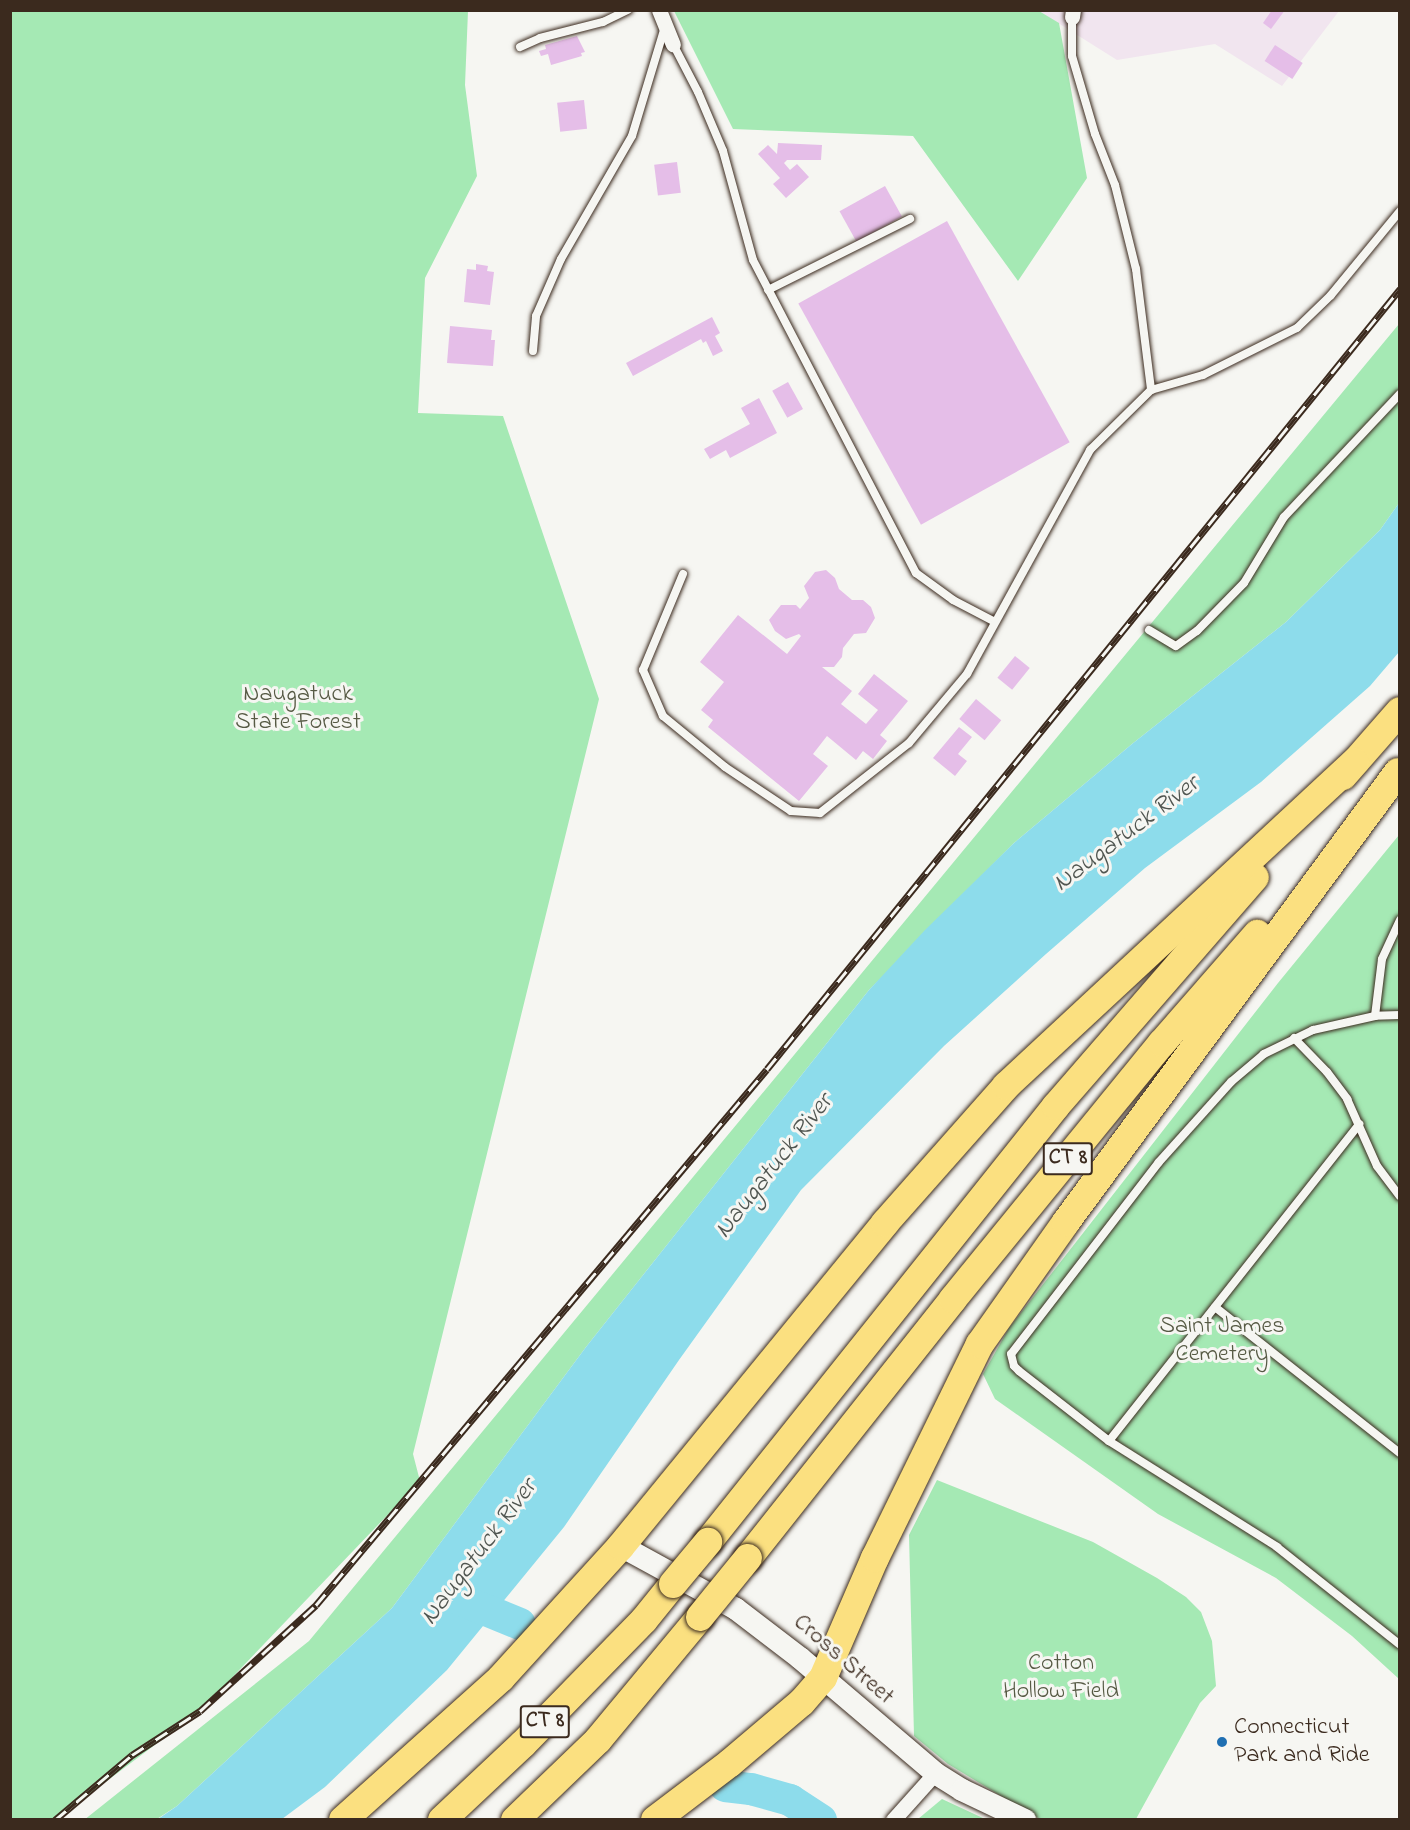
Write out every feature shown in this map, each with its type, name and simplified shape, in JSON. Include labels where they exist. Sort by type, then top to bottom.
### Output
[{"type":"highway","name":"CT 8","points":[[442,1820],[523,1744],[644,1620],[1056,1106],[1400,711]]},
{"type":"highway","points":[[343,1820],[501,1678],[621,1546],[885,1223],[1006,1086],[1355,762]]},
{"type":"highway","name":"CT 8","points":[[515,1820],[598,1740],[748,1558],[953,1299],[1162,1043],[1399,771]]},
{"type":"highway","points":[[655,1820],[730,1763],[802,1702],[823,1678],[875,1558],[980,1344],[1066,1222],[1399,771]]},
{"type":"street","points":[[659,10],[673,44]]},
{"type":"street","name":"Cross Street","points":[[621,1546],[736,1609],[768,1631],[935,1773],[962,1790],[1025,1820]]},
{"type":"street","points":[[893,1820],[935,1773]]},
{"type":"lane","points":[[520,47],[540,38],[603,22],[628,10]]},
{"type":"lane","points":[[1072,14],[1072,56],[1095,134],[1114,185],[1136,269],[1151,390]]},
{"type":"lane","points":[[533,351],[537,316],[561,260],[632,136],[665,26]]},
{"type":"lane","points":[[673,44],[698,92],[723,152],[753,260],[916,573],[953,600],[994,622]]},
{"type":"lane","points":[[683,574],[643,669],[663,716],[725,767],[791,811],[820,813],[909,743],[967,674],[1090,450],[1151,390],[1203,375],[1297,328],[1332,295],[1400,211]]},
{"type":"lane","points":[[768,290],[910,219]]},
{"type":"lane","points":[[1149,630],[1176,646],[1197,631],[1244,583],[1284,517],[1400,394]]},
{"type":"lane","points":[[1376,1016],[1382,959],[1400,920]]},
{"type":"lane","points":[[1400,1015],[1376,1016],[1313,1030],[1264,1054],[1211,1102],[1159,1162],[1013,1348],[1012,1360],[1019,1371],[1109,1441],[1277,1547],[1400,1645]]},
{"type":"lane","points":[[1294,1038],[1327,1072],[1347,1099],[1377,1166],[1400,1196]]},
{"type":"lane","points":[[1109,1441],[1359,1124]]},
{"type":"lane","points":[[1215,1306],[1400,1453]]},
{"type":"shaded area","points":[[1039,11],[1339,11],[1282,86],[1215,44],[1117,60]]},
{"type":"green space","name":"Naugatuck State Forest","points":[[11,10],[468,11],[465,85],[477,176],[425,278],[418,413],[503,416],[599,699],[413,1454],[420,1481],[200,1711],[55,1820],[10,1819]]},
{"type":"green space","points":[[674,11],[1039,11],[1059,23],[1087,178],[1018,281],[913,136],[733,129]]},
{"type":"green space","points":[[1399,324],[1399,503],[1380,530],[1286,622],[1132,744],[1014,843],[869,990],[586,1347],[392,1608],[177,1806],[157,1819],[84,1820],[309,1641]]},
{"type":"green space","name":"Saint James Cemetery","points":[[1399,835],[1399,1679],[1352,1636],[1276,1578],[1158,1514],[995,1399],[983,1374],[1009,1328],[1278,983]]},
{"type":"green space","name":"Cotton Hollow Field","points":[[937,1480],[1093,1542],[1157,1578],[1186,1597],[1201,1612],[1212,1641],[1216,1686],[1200,1703],[1136,1819],[1044,1820],[948,1764],[914,1736],[909,1535]]},
{"type":"green space","points":[[942,1799],[985,1819],[918,1819]]},
{"type":"water","name":"Naugatuck River","points":[[1399,503],[1399,652],[1370,686],[1261,782],[1145,868],[1046,954],[944,1046],[801,1190],[679,1360],[564,1527],[447,1670],[325,1787],[282,1819],[158,1819],[177,1806],[392,1608],[586,1347],[869,990],[925,930],[1014,843],[1132,744],[1286,622],[1380,530]]},
{"type":"building","points":[[1272,10],[1285,10],[1271,29],[1263,23]]},
{"type":"building","points":[[577,36],[585,52],[581,53],[582,56],[551,65],[548,54],[541,56],[539,51],[546,49],[545,45]]},
{"type":"building","points":[[1275,45],[1303,63],[1292,79],[1265,61]]},
{"type":"building","points":[[584,100],[587,129],[560,132],[557,103]]},
{"type":"building","points":[[778,143],[822,145],[821,160],[787,160],[784,163],[790,170],[797,164],[809,177],[786,198],[773,184],[780,178],[758,154],[768,145],[777,154]]},
{"type":"building","points":[[677,162],[681,193],[658,196],[654,165]]},
{"type":"building","points":[[885,186],[902,217],[856,242],[840,211]]},
{"type":"building","points":[[947,221],[1070,442],[921,525],[798,303]]},
{"type":"building","points":[[476,264],[488,266],[487,271],[494,272],[490,305],[464,302],[467,269],[476,270]]},
{"type":"building","points":[[712,317],[720,333],[715,336],[723,351],[713,356],[706,341],[703,343],[701,339],[633,376],[626,363]]},
{"type":"building","points":[[450,326],[492,330],[491,340],[495,340],[493,366],[447,363]]},
{"type":"building","points":[[788,382],[803,409],[787,418],[772,391]]},
{"type":"building","points":[[759,398],[777,433],[730,458],[726,450],[710,459],[704,449],[750,424],[741,408]]},
{"type":"building","points":[[826,570],[835,578],[839,589],[852,600],[863,600],[871,607],[875,618],[866,633],[854,634],[843,648],[842,657],[834,667],[822,667],[852,691],[841,704],[866,724],[878,710],[858,694],[874,674],[908,701],[880,735],[887,741],[873,759],[863,751],[856,760],[827,736],[813,754],[828,766],[799,801],[708,727],[713,720],[701,710],[724,682],[700,662],[738,615],[787,654],[801,636],[799,634],[786,639],[775,631],[769,620],[781,605],[796,605],[800,609],[809,598],[804,586],[815,572]]},
{"type":"building","points":[[1015,656],[1030,668],[1012,690],[997,678]]},
{"type":"building","points":[[976,699],[1001,720],[985,740],[959,719]]},
{"type":"building","points":[[959,727],[972,737],[958,754],[967,761],[955,776],[933,758]]},
{"type":"waterway","name":"Naugatuck River","points":[[454,1597],[520,1624]]},
{"type":"waterway","points":[[725,1786],[751,1789],[790,1800],[821,1820]]},
{"type":"railway","points":[[55,1820],[132,1755],[200,1711],[316,1605],[767,1069],[1400,289]]},
{"type":"place","name":"Connecticut Park and Ride","points":[[1222,1742]]}]
